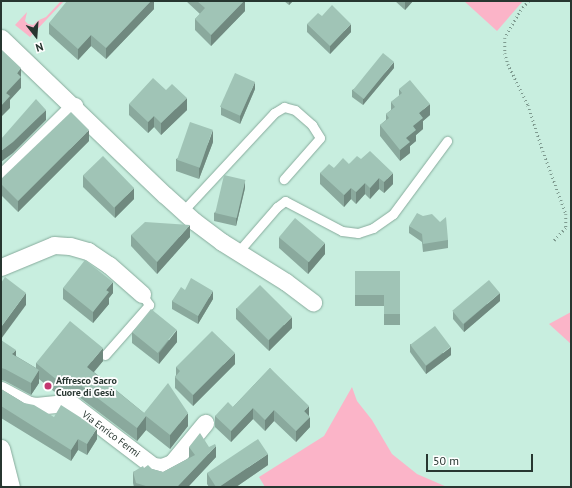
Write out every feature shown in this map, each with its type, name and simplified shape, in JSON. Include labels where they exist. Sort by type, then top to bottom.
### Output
[{"type":"street","points":[[1,38],[183,211],[238,252],[286,282],[313,302]]},
{"type":"street","points":[[1,178],[74,106]]},
{"type":"street","points":[[1,267],[54,245],[70,246],[88,251],[109,265],[142,294]]},
{"type":"street","name":"Via Enrico Fermi","points":[[1,390],[29,405],[36,406],[63,403],[73,405],[153,466],[162,467],[172,463],[205,423]]},
{"type":"street","points":[[1,448],[4,469],[11,487]]},
{"type":"lane","points":[[183,211],[274,113],[284,107],[295,110],[312,125],[320,138],[284,179]]},
{"type":"lane","points":[[238,252],[277,207],[285,201],[342,231],[358,233],[373,228],[392,214],[447,141]]},
{"type":"lane","points":[[105,355],[149,305],[142,294]]},
{"type":"path","points":[[529,1],[521,10],[505,38],[505,53],[508,64],[528,105],[542,151],[566,214],[566,228],[553,242]]},
{"type":"shaded area","points":[[61,1],[64,1],[30,37],[15,25],[27,12],[25,21],[28,24],[33,25],[46,17]]},
{"type":"shaded area","points":[[464,1],[523,1],[497,31]]},
{"type":"shaded area","points":[[571,312],[571,344],[549,324]]},
{"type":"shaded area","points":[[352,387],[357,401],[372,420],[392,454],[417,474],[447,487],[265,487],[259,477],[324,436]]},
{"type":"building","points":[[67,1],[151,1],[106,48],[91,35],[78,49],[49,23]]},
{"type":"building","points":[[197,1],[244,1],[211,35],[195,19],[205,8]]},
{"type":"building","points":[[332,5],[351,24],[330,46],[307,24],[318,13],[322,16]]},
{"type":"building","points":[[2,50],[21,68],[17,73],[21,77],[6,93],[10,96],[1,106],[1,51]]},
{"type":"building","points":[[383,53],[394,62],[364,99],[353,90]]},
{"type":"building","points":[[235,73],[255,82],[240,116],[220,107]]},
{"type":"building","points":[[153,78],[166,90],[172,84],[187,98],[161,123],[154,116],[148,122],[129,104]]},
{"type":"building","points":[[410,80],[430,104],[419,113],[423,118],[413,126],[416,130],[406,138],[410,142],[400,150],[380,125],[389,118],[386,114],[395,107],[391,102],[402,93],[399,89]]},
{"type":"building","points":[[36,99],[46,110],[13,142],[1,151],[1,139]]},
{"type":"building","points":[[71,112],[89,130],[18,201],[1,184],[1,179]]},
{"type":"building","points":[[190,122],[213,130],[200,168],[177,160]]},
{"type":"building","points":[[370,151],[393,173],[384,182],[379,178],[370,188],[365,183],[356,192],[351,188],[344,195],[320,173],[329,164],[334,168],[343,158],[349,164],[357,156],[361,159]]},
{"type":"building","points":[[103,156],[134,188],[114,208],[83,175]]},
{"type":"building","points":[[224,175],[245,180],[237,218],[215,213]]},
{"type":"building","points":[[417,213],[423,216],[432,214],[440,222],[446,217],[448,240],[423,244],[422,234],[409,226]]},
{"type":"building","points":[[295,218],[325,243],[309,262],[279,237]]},
{"type":"building","points":[[145,222],[190,225],[157,262],[131,235]]},
{"type":"building","points":[[85,260],[113,282],[106,290],[109,292],[93,312],[63,288]]},
{"type":"building","points":[[355,271],[400,271],[400,314],[384,314],[384,295],[355,295]]},
{"type":"building","points":[[5,277],[26,293],[1,327],[1,283]]},
{"type":"building","points":[[191,278],[213,291],[198,316],[172,301],[181,287],[185,290]]},
{"type":"building","points":[[489,280],[500,293],[463,324],[452,311]]},
{"type":"building","points":[[260,285],[292,317],[268,340],[237,308]]},
{"type":"building","points":[[151,309],[177,330],[158,353],[132,332]]},
{"type":"building","points":[[70,321],[103,348],[87,367],[144,413],[168,383],[188,413],[170,435],[146,416],[137,428],[79,384],[68,379],[57,380],[36,363]]},
{"type":"building","points":[[435,326],[451,347],[426,365],[410,345]]},
{"type":"building","points":[[212,331],[235,353],[193,395],[175,377],[180,371],[176,367]]},
{"type":"building","points":[[1,340],[16,350],[12,354],[39,370],[31,383],[1,368]]},
{"type":"building","points":[[270,368],[309,406],[304,411],[310,417],[296,431],[274,410],[265,420],[253,408],[231,431],[215,416],[228,402],[233,407]]},
{"type":"building","points":[[1,389],[24,403],[34,405],[54,417],[61,405],[97,428],[87,444],[78,439],[71,450],[1,406]]},
{"type":"building","points":[[200,433],[209,447],[215,444],[216,446],[178,486],[180,487],[149,487],[136,483],[133,472],[143,466],[144,468],[148,465],[152,469],[163,472],[195,455],[189,447]]},
{"type":"building","points":[[258,439],[268,454],[219,487],[216,487],[207,473]]},
{"type":"place","name":"Affresco Sacro Cuore di Gesù","points":[[48,386]]}]
